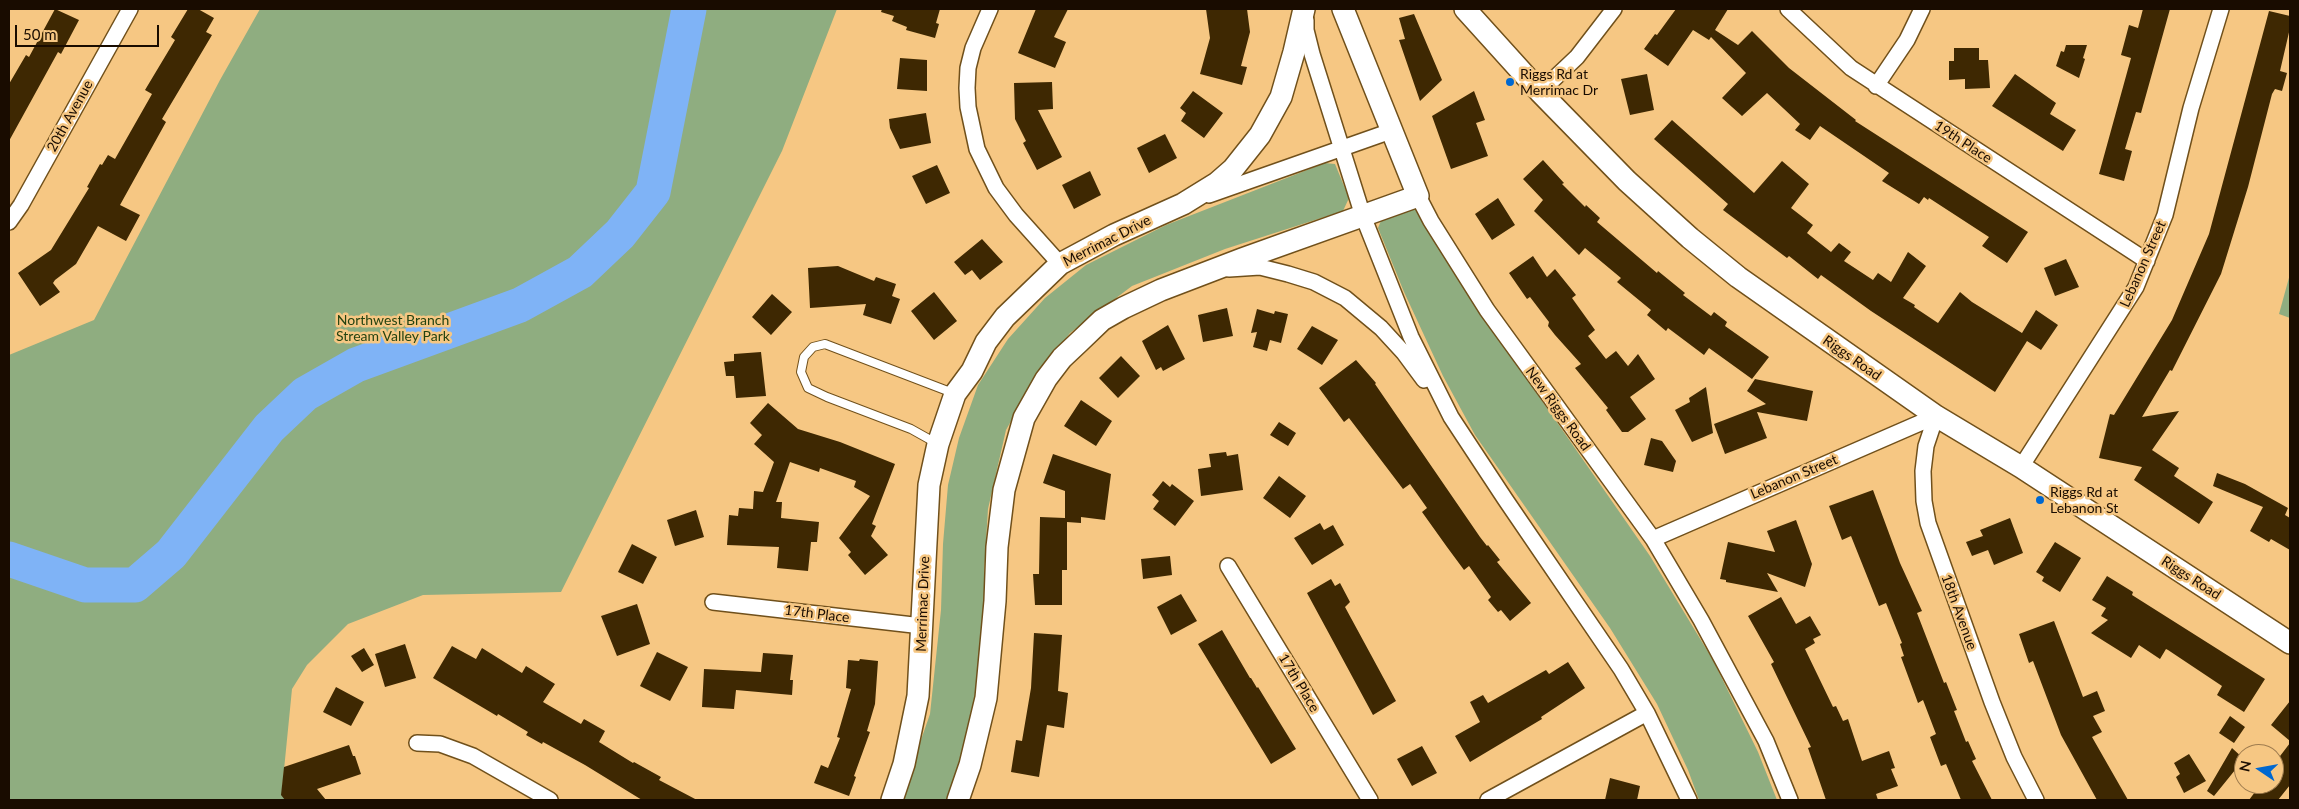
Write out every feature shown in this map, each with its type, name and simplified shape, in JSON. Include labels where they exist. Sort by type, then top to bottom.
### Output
[{"type":"street","name":"20th Avenue","points":[[9,222],[21,205],[130,9]]},
{"type":"street","points":[[990,9],[973,48],[968,68],[968,107],[977,149],[996,188],[1016,215],[1060,264]]},
{"type":"street","points":[[1305,9],[1306,30],[1363,216],[1410,336],[1451,416]]},
{"type":"street","points":[[1183,204],[1218,182],[1234,169],[1260,135],[1281,97],[1305,9]]},
{"type":"street","name":"New Riggs Road","points":[[1343,9],[1418,196],[1431,221],[1487,310],[1653,539],[1701,620],[1762,732],[1790,800]]},
{"type":"street","name":"Riggs Road","points":[[1465,9],[1540,92],[1627,181],[1690,238],[1777,306],[1936,416],[2021,467],[2290,643]]},
{"type":"street","points":[[1540,92],[1577,57],[1614,9]]},
{"type":"street","name":"19th Place","points":[[1788,9],[1834,54],[1876,86],[2147,261]]},
{"type":"street","points":[[1876,86],[1907,40],[1922,9]]},
{"type":"street","name":"Lebanon Street","points":[[2021,467],[2122,313],[2136,288],[2165,215],[2191,108],[2221,9]]},
{"type":"street","name":"Merrimac Drive","points":[[892,800],[904,764],[918,696],[927,504],[938,444],[955,394],[972,371],[986,342],[1005,317],[1060,264],[1114,235],[1183,204],[1392,131]]},
{"type":"street","points":[[958,800],[980,727],[986,698],[996,601],[1000,517],[1014,445],[1024,418],[1046,378],[1062,358],[1102,320],[1160,290],[1418,196]]},
{"type":"street","points":[[1215,270],[1260,268],[1314,282],[1345,298],[1381,328],[1404,353],[1451,416],[1621,669],[1647,713],[1689,800]]},
{"type":"street","name":"Lebanon Street","points":[[1653,539],[1936,416]]},
{"type":"street","name":"18th Avenue","points":[[1936,416],[1926,446],[1923,471],[1924,501],[1928,523],[1992,702],[2014,757],[2036,800]]},
{"type":"street","name":"17th Place","points":[[1228,566],[1370,800]]},
{"type":"street","name":"17th Place","points":[[713,602],[922,626]]},
{"type":"street","points":[[1488,800],[1647,713]]},
{"type":"street","points":[[417,743],[440,744],[474,756],[550,800]]},
{"type":"lane","points":[[938,444],[911,429],[808,388],[801,372],[804,357],[814,347],[825,344],[955,394]]},
{"type":"green space","name":"Northwest Branch Stream Valley Park","points":[[260,9],[837,9],[782,151],[561,592],[423,595],[348,624],[307,665],[292,689],[282,790],[290,800],[9,800],[9,355],[94,320],[220,80]]},
{"type":"green space","points":[[1325,163],[1335,164],[1349,198],[1343,211],[1225,249],[1132,286],[1070,333],[1031,386],[1006,430],[988,509],[984,574],[985,636],[979,684],[963,761],[949,800],[900,800],[930,714],[941,610],[943,544],[948,485],[959,438],[978,385],[1008,339],[1045,298],[1086,265],[1166,225]]},
{"type":"green space","points":[[1404,207],[1417,210],[1465,290],[1650,556],[1713,660],[1758,752],[1777,800],[1699,800],[1688,770],[1657,704],[1610,628],[1475,435],[1443,376],[1404,292],[1378,228],[1383,216]]},
{"type":"green space","points":[[2290,274],[2290,318],[2279,314]]},
{"type":"building","points":[[55,9],[79,20],[61,54],[58,52],[9,141],[9,84],[26,55],[29,57]]},
{"type":"building","points":[[188,9],[198,9],[214,18],[206,32],[212,35],[162,119],[166,122],[120,205],[140,215],[126,241],[98,226],[76,264],[53,283],[60,292],[40,306],[18,273],[51,250],[89,188],[87,187],[100,164],[102,165],[108,155],[115,159],[152,94],[145,90],[175,40],[171,37]]},
{"type":"building","points":[[882,9],[940,9],[936,23],[939,24],[935,38],[906,30],[907,27],[892,21],[894,16],[881,12]]},
{"type":"building","points":[[1036,9],[1068,9],[1054,37],[1066,42],[1055,68],[1018,53]]},
{"type":"building","points":[[1206,9],[1247,9],[1250,32],[1241,66],[1247,67],[1242,85],[1200,74],[1210,38]]},
{"type":"building","points":[[1676,9],[1728,9],[1715,30],[1738,45],[1752,31],[1789,68],[1855,121],[2028,232],[2007,263],[1982,246],[1989,237],[1929,198],[1928,200],[1924,197],[1919,204],[1882,181],[1889,173],[1820,126],[1810,140],[1795,130],[1800,124],[1767,93],[1742,116],[1722,98],[1746,73],[1711,37],[1709,40],[1693,30],[1668,66],[1644,49]]},
{"type":"building","points":[[2143,9],[2170,9],[2141,113],[2136,112],[2125,149],[2132,151],[2124,181],[2099,174],[2131,58],[2121,55],[2129,25],[2138,28]]},
{"type":"building","points":[[2269,11],[2290,16],[2290,28],[2280,71],[2287,73],[2282,91],[2275,89],[2272,94],[2248,187],[2221,274],[2172,371],[2170,370],[2142,417],[2179,411],[2152,450],[2179,468],[2174,476],[2213,502],[2199,524],[2134,480],[2142,467],[2099,458],[2110,414],[2114,415],[2172,320],[2209,234]]},
{"type":"building","points":[[1414,14],[1442,80],[1420,101],[1399,40],[1405,39],[1399,18]]},
{"type":"building","points":[[2066,45],[2087,45],[2079,78],[2056,66],[2061,51],[2064,52]]},
{"type":"building","points":[[1954,48],[1979,48],[1979,60],[1988,60],[1990,88],[1965,89],[1965,79],[1949,80],[1949,61],[1954,61]]},
{"type":"building","points":[[900,58],[927,60],[927,91],[897,89]]},
{"type":"building","points":[[1647,74],[1654,110],[1630,115],[1621,79]]},
{"type":"building","points":[[2015,74],[2056,103],[2050,114],[2076,130],[2063,151],[1992,106]]},
{"type":"building","points":[[1052,82],[1053,109],[1038,110],[1062,157],[1037,170],[1023,143],[1026,141],[1015,119],[1014,83]]},
{"type":"building","points":[[1193,91],[1223,113],[1204,138],[1181,121],[1186,113],[1180,108]]},
{"type":"building","points":[[1474,91],[1485,120],[1476,123],[1488,156],[1451,169],[1432,116]]},
{"type":"building","points":[[926,113],[931,143],[900,149],[890,128],[889,119]]},
{"type":"building","points":[[1672,120],[1754,193],[1782,161],[1809,184],[1791,208],[1813,225],[1807,233],[1831,252],[1839,243],[1851,252],[1844,261],[1873,280],[1878,273],[1891,282],[1908,252],[1926,266],[1903,298],[1938,323],[1960,292],[1972,302],[2022,333],[2036,310],[2058,325],[2041,350],[2027,341],[1995,392],[1871,311],[1821,275],[1818,279],[1789,256],[1787,258],[1723,210],[1728,204],[1654,139]]},
{"type":"building","points":[[1165,134],[1177,158],[1149,173],[1137,148]]},
{"type":"building","points":[[1543,160],[1564,183],[1562,184],[1585,207],[1586,205],[1600,218],[1597,222],[1657,273],[1658,271],[1685,293],[1683,295],[1711,316],[1714,312],[1727,322],[1725,326],[1769,357],[1752,379],[1709,348],[1704,355],[1668,328],[1666,331],[1647,315],[1651,310],[1617,282],[1621,278],[1585,248],[1579,255],[1534,211],[1543,200],[1523,179]]},
{"type":"building","points":[[937,165],[950,193],[926,204],[912,176]]},
{"type":"building","points":[[1090,171],[1101,195],[1074,209],[1062,185]]},
{"type":"building","points":[[1498,198],[1515,225],[1492,240],[1475,214]]},
{"type":"building","points":[[982,239],[1003,262],[980,280],[972,270],[965,275],[954,262]]},
{"type":"building","points":[[1533,256],[1547,277],[1555,269],[1576,295],[1572,298],[1595,330],[1588,336],[1606,359],[1616,351],[1628,366],[1638,354],[1655,379],[1630,397],[1646,419],[1628,432],[1622,432],[1606,410],[1608,408],[1575,368],[1581,364],[1555,335],[1548,326],[1549,322],[1530,297],[1527,299],[1509,273]]},
{"type":"building","points":[[2066,259],[2079,287],[2055,296],[2044,268]]},
{"type":"building","points":[[838,266],[874,281],[876,277],[896,284],[892,296],[900,299],[891,324],[863,315],[866,304],[810,308],[808,268]]},
{"type":"building","points":[[934,292],[957,321],[934,340],[911,311]]},
{"type":"building","points":[[772,294],[792,312],[771,335],[752,317]]},
{"type":"building","points":[[1227,308],[1233,336],[1203,342],[1198,315]]},
{"type":"building","points":[[1257,309],[1274,314],[1275,311],[1288,314],[1281,343],[1270,340],[1267,351],[1253,347],[1257,332],[1251,333]]},
{"type":"building","points":[[1168,325],[1185,359],[1163,371],[1161,367],[1156,370],[1142,341]]},
{"type":"building","points":[[1312,326],[1338,340],[1322,365],[1297,349]]},
{"type":"building","points":[[761,352],[766,396],[736,398],[734,376],[726,376],[724,362],[734,361],[734,354]]},
{"type":"building","points":[[1121,356],[1140,376],[1118,398],[1099,378]]},
{"type":"building","points":[[1356,360],[1376,383],[1480,537],[1500,560],[1497,562],[1531,603],[1510,621],[1501,610],[1498,612],[1488,600],[1491,597],[1469,566],[1464,570],[1447,547],[1422,512],[1427,508],[1410,484],[1403,489],[1349,418],[1344,422],[1319,388]]},
{"type":"building","points":[[1755,379],[1813,391],[1807,421],[1757,412],[1767,438],[1725,454],[1714,424],[1766,404],[1747,391]]},
{"type":"building","points":[[1706,387],[1713,433],[1692,442],[1675,410],[1690,402],[1689,398]]},
{"type":"building","points":[[1081,400],[1112,421],[1096,446],[1064,426]]},
{"type":"building","points":[[768,403],[798,429],[840,442],[895,464],[872,524],[876,526],[871,536],[888,555],[865,575],[848,555],[851,552],[839,538],[870,496],[854,487],[856,481],[820,468],[819,472],[790,462],[776,502],[782,502],[781,518],[819,522],[817,542],[811,542],[808,571],[777,568],[779,547],[727,545],[729,515],[738,516],[739,508],[753,509],[754,491],[763,492],[774,462],[754,444],[762,435],[750,423]]},
{"type":"building","points":[[1279,422],[1296,433],[1288,446],[1270,435]]},
{"type":"building","points":[[1651,438],[1662,441],[1676,461],[1673,472],[1644,465]]},
{"type":"building","points":[[1226,452],[1227,456],[1238,454],[1243,490],[1201,496],[1198,469],[1211,467],[1209,454]]},
{"type":"building","points":[[1053,454],[1111,474],[1105,520],[1081,517],[1081,523],[1067,522],[1067,570],[1062,570],[1062,605],[1035,605],[1033,574],[1039,574],[1040,517],[1065,518],[1065,491],[1043,483]]},
{"type":"building","points":[[2217,473],[2245,484],[2288,508],[2285,515],[2290,518],[2290,550],[2271,539],[2269,542],[2250,531],[2263,507],[2213,486]]},
{"type":"building","points":[[1279,476],[1306,496],[1290,518],[1263,498]]},
{"type":"building","points":[[1163,481],[1170,487],[1172,484],[1194,501],[1175,526],[1153,509],[1159,501],[1152,495]]},
{"type":"building","points":[[1873,490],[1900,563],[1922,611],[1917,613],[1944,683],[1946,682],[1957,710],[1954,711],[1966,742],[1968,741],[1976,759],[1972,761],[1992,800],[1961,800],[1946,764],[1941,766],[1930,737],[1936,734],[1923,700],[1918,703],[1901,657],[1904,656],[1900,644],[1902,643],[1886,603],[1879,606],[1851,536],[1842,540],[1829,506]]},
{"type":"building","points":[[696,510],[704,537],[675,546],[667,520]]},
{"type":"building","points":[[2010,518],[2023,553],[1994,565],[1988,550],[1972,556],[1966,542],[1983,536],[1980,530]]},
{"type":"building","points":[[1796,520],[1812,564],[1805,587],[1767,573],[1778,592],[1726,582],[1726,580],[1720,579],[1728,542],[1775,552],[1767,531]]},
{"type":"building","points":[[1320,523],[1324,530],[1333,525],[1344,545],[1312,565],[1294,538]]},
{"type":"building","points":[[2055,542],[2081,558],[2060,592],[2042,581],[2044,577],[2036,572]]},
{"type":"building","points":[[632,544],[657,557],[643,584],[618,572]]},
{"type":"building","points":[[1170,556],[1172,575],[1143,579],[1141,559]]},
{"type":"building","points":[[2107,576],[2133,592],[2132,595],[2265,679],[2244,712],[2217,695],[2222,686],[2168,650],[2166,649],[2160,659],[2139,645],[2131,658],[2091,633],[2108,620],[2101,616],[2106,608],[2092,600]]},
{"type":"building","points":[[1331,579],[1335,586],[1340,583],[1350,602],[1345,607],[1396,701],[1373,715],[1307,593]]},
{"type":"building","points":[[1181,594],[1197,621],[1171,635],[1157,607]]},
{"type":"building","points":[[1781,597],[1796,624],[1810,616],[1821,635],[1813,639],[1815,643],[1805,649],[1833,707],[1836,706],[1843,721],[1848,719],[1862,761],[1889,751],[1895,768],[1891,769],[1898,786],[1876,794],[1878,800],[1826,800],[1808,748],[1811,747],[1771,664],[1774,662],[1748,616]]},
{"type":"building","points":[[637,604],[650,644],[617,656],[601,616]]},
{"type":"building","points":[[2054,621],[2083,697],[2097,691],[2105,711],[2093,716],[2102,732],[2092,737],[2128,800],[2097,800],[2061,735],[2033,661],[2029,663],[2019,634]]},
{"type":"building","points":[[1222,630],[1250,678],[1258,687],[1296,749],[1271,764],[1198,644]]},
{"type":"building","points":[[1034,633],[1062,635],[1058,691],[1068,693],[1064,728],[1047,725],[1039,777],[1011,772],[1016,740],[1022,741],[1031,688]]},
{"type":"building","points":[[405,644],[416,678],[385,687],[375,654]]},
{"type":"building","points":[[452,646],[476,659],[482,648],[522,673],[526,666],[555,684],[543,702],[581,724],[584,719],[605,731],[599,742],[633,763],[661,777],[659,780],[697,800],[642,800],[585,765],[526,735],[528,732],[433,678]]},
{"type":"building","points":[[364,648],[374,665],[362,672],[351,656]]},
{"type":"building","points":[[657,652],[688,667],[670,701],[640,686]]},
{"type":"building","points":[[763,653],[793,655],[790,680],[793,680],[792,695],[736,690],[734,709],[702,707],[704,669],[761,672]]},
{"type":"building","points":[[860,659],[878,661],[875,704],[867,731],[870,732],[849,796],[814,783],[821,765],[828,768],[840,738],[837,737],[851,689],[846,688],[848,660],[859,661]]},
{"type":"building","points":[[1568,662],[1585,688],[1541,717],[1542,719],[1470,762],[1455,736],[1480,722],[1470,702],[1483,695],[1488,703],[1546,670],[1549,674]]},
{"type":"building","points":[[336,687],[364,702],[351,726],[323,712]]},
{"type":"building","points":[[2290,701],[2290,741],[2271,725]]},
{"type":"building","points":[[2230,716],[2245,727],[2234,743],[2219,733]]},
{"type":"building","points":[[2290,743],[2290,785],[2284,792],[2284,751]]},
{"type":"building","points":[[349,745],[361,774],[317,789],[326,800],[285,800],[281,795],[284,767]]},
{"type":"building","points":[[1422,746],[1437,773],[1412,786],[1397,759]]},
{"type":"building","points":[[2232,748],[2234,750],[2234,771],[2214,796],[2207,791]]},
{"type":"building","points":[[2189,754],[2206,781],[2184,793],[2176,777],[2180,774],[2174,763]]},
{"type":"building","points":[[1610,778],[1640,786],[1637,800],[1605,800]]},
{"type":"building","points":[[2254,794],[2283,794],[2278,800],[2249,800]]},
{"type":"waterway","points":[[9,559],[85,585],[135,585],[171,554],[269,428],[305,394],[356,365],[520,305],[580,272],[620,234],[653,192],[689,9]]},
{"type":"place","name":"Riggs Rd at Merrimac Dr","points":[[1510,82]]},
{"type":"place","name":"Riggs Rd at Lebanon St","points":[[2040,500]]}]
